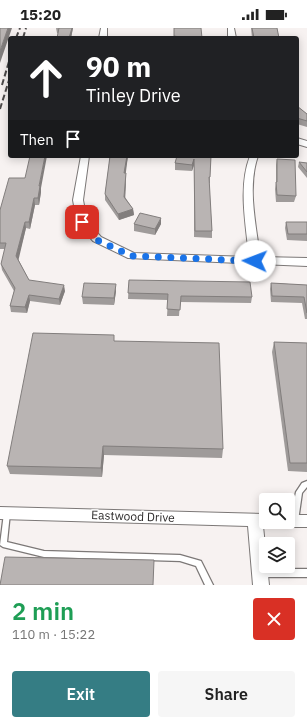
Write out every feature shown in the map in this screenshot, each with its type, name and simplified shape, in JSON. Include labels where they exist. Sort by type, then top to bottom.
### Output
[{"type":"street","points":[[85,158],[78,200],[82,222],[97,240],[132,256],[307,262]]},
{"type":"street","points":[[253,158],[251,161],[248,189],[255,261]]},
{"type":"street","name":"Eastwood Drive","points":[[3,513],[259,520]]},
{"type":"street","points":[[261,529],[261,579]]},
{"type":"lane","points":[[296,521],[299,492],[304,485],[307,484]]},
{"type":"lane","points":[[3,513],[3,544],[44,554],[180,558],[198,563],[209,585]]},
{"type":"lane","points":[[261,579],[304,574],[307,579]]},
{"type":"building","points":[[0,28],[8,28],[0,51]]},
{"type":"building","points":[[59,28],[72,28],[70,36],[57,36]]},
{"type":"building","points":[[174,28],[201,28],[202,36],[174,36]]},
{"type":"building","points":[[252,28],[277,28],[279,36],[254,36]]},
{"type":"building","points":[[299,108],[307,114],[307,121],[299,119]]},
{"type":"building","points":[[30,158],[45,158],[38,198],[34,198],[29,222],[25,222],[16,256],[29,280],[64,285],[59,299],[29,295],[25,307],[10,306],[15,288],[1,264],[6,243],[0,243],[0,210],[9,178],[25,178]]},
{"type":"building","points":[[110,158],[127,158],[124,173],[126,173],[124,197],[133,209],[118,214],[105,194]]},
{"type":"building","points":[[176,158],[211,158],[209,177],[212,231],[195,231],[194,159],[192,165],[175,163]]},
{"type":"building","points":[[277,159],[295,160],[296,196],[277,195]]},
{"type":"building","points":[[299,162],[307,163],[307,172]]},
{"type":"building","points":[[140,213],[161,218],[155,229],[134,224]]},
{"type":"building","points":[[286,222],[307,222],[307,234],[288,234]]},
{"type":"building","points":[[129,280],[250,282],[252,297],[181,296],[180,310],[167,309],[168,294],[128,293]]},
{"type":"building","points":[[84,283],[116,284],[114,298],[82,297]]},
{"type":"building","points":[[271,283],[307,285],[307,313],[304,297],[272,296]]},
{"type":"building","points":[[33,333],[114,335],[114,341],[219,343],[223,449],[103,446],[101,468],[7,466]]},
{"type":"building","points":[[274,342],[307,343],[307,463],[290,463]]},
{"type":"building","points":[[5,557],[154,560],[153,585],[0,585]]},
{"type":"railway","points":[[17,36],[20,28]]},
{"type":"railway","points":[[24,36],[26,28]]},
{"type":"railway","points":[[2,85],[8,65]]},
{"type":"railway","points":[[0,109],[8,83]]},
{"type":"route","points":[[82,222],[97,240],[132,256],[255,261]]}]
